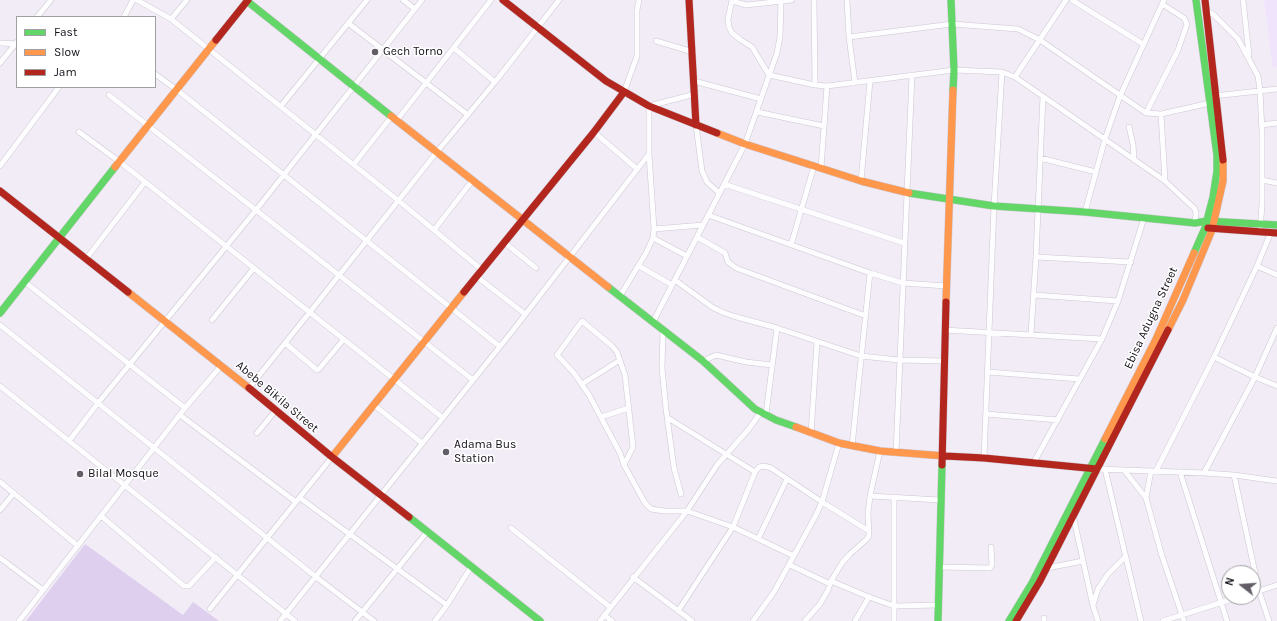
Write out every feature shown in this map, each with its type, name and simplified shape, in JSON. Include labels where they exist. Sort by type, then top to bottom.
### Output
[{"type":"street","points":[[38,16],[51,0]]},
{"type":"street","points":[[125,16],[133,0]]},
{"type":"street","points":[[137,0],[171,19],[400,201],[482,270]]},
{"type":"street","points":[[171,19],[187,0]]},
{"type":"street","points":[[0,313],[247,0],[395,118],[436,153],[703,361],[756,409],[776,420],[839,443],[896,454],[984,458],[1034,462],[1089,469],[1234,475],[1277,481]]},
{"type":"street","points":[[281,106],[367,0]]},
{"type":"street","points":[[403,0],[415,9]]},
{"type":"street","points":[[69,441],[98,403],[256,210],[422,0]]},
{"type":"street","points":[[354,164],[426,83],[491,0]]},
{"type":"street","points":[[503,0],[606,80],[648,106],[745,144],[861,181],[908,193],[994,206],[1085,212],[1205,224],[1260,232],[1274,232],[1214,357],[1154,471],[1146,498]]},
{"type":"street","points":[[249,388],[400,201],[436,153],[496,82],[559,0]]},
{"type":"street","points":[[210,609],[476,276],[594,132],[624,92],[637,56],[637,10],[639,0]]},
{"type":"street","points":[[689,0],[696,125],[702,171],[707,182],[719,193]]},
{"type":"street","points":[[792,0],[746,5],[732,0],[728,19],[729,27],[732,33],[752,47],[769,75],[815,85],[828,86],[954,70],[1002,72],[1016,77],[1165,181],[1195,209],[1196,214],[1205,224],[1277,225]]},
{"type":"street","points":[[653,322],[745,144],[779,45],[781,0]]},
{"type":"street","points":[[814,0],[815,85]]},
{"type":"street","points":[[847,0],[849,37],[855,83]]},
{"type":"street","points":[[938,621],[944,330],[954,70],[951,0]]},
{"type":"street","points":[[1016,77],[1066,0]]},
{"type":"street","points":[[1072,0],[1143,44]]},
{"type":"street","name":"Ebisa Adugna Street","points":[[1016,621],[1046,568],[1073,514],[1101,469],[1183,300],[1213,197],[1217,171],[1217,155],[1211,99],[1196,0]]},
{"type":"street","name":"Ebisa Adugna Street","points":[[1205,0],[1207,11],[1211,99]]},
{"type":"street","points":[[1243,0],[1250,59]]},
{"type":"street","points":[[1085,212],[1105,139],[1120,96],[1163,2],[1184,18],[1187,24],[1178,50],[1146,113]]},
{"type":"street","points":[[1207,11],[1214,15],[1238,39],[1258,76],[1260,91],[1262,180],[1260,232]]},
{"type":"street","points":[[348,23],[468,115]]},
{"type":"street","points":[[849,37],[952,24],[1018,29],[1040,40],[1146,113],[1161,114],[1211,99],[1277,89]]},
{"type":"street","points":[[656,42],[693,52]]},
{"type":"street","points":[[0,43],[16,43]]},
{"type":"street","points":[[0,63],[16,43]]},
{"type":"street","points":[[454,48],[496,82]]},
{"type":"street","points":[[984,458],[994,206],[1002,72]]},
{"type":"street","points":[[156,75],[499,346]]},
{"type":"street","points":[[896,454],[912,76]]},
{"type":"street","points":[[694,81],[761,99]]},
{"type":"street","points":[[861,181],[870,81]]},
{"type":"street","points":[[791,245],[817,167],[824,126],[828,86]]},
{"type":"street","points":[[0,166],[59,88]]},
{"type":"street","points":[[648,106],[695,94]]},
{"type":"street","points":[[109,96],[473,380]]},
{"type":"street","points":[[1031,334],[1043,96]]},
{"type":"street","points":[[620,296],[639,266],[653,238],[654,229],[649,154],[648,106]]},
{"type":"street","points":[[757,112],[824,126]]},
{"type":"street","points":[[1161,114],[1165,181]]},
{"type":"street","points":[[1261,125],[1277,123]]},
{"type":"street","points":[[1129,127],[1134,144],[1134,160]]},
{"type":"street","points":[[79,132],[120,162],[443,418]]},
{"type":"street","points":[[594,132],[637,169]]},
{"type":"street","points":[[280,621],[443,418],[649,154]]},
{"type":"street","points":[[1040,158],[1096,172]]},
{"type":"street","points":[[1262,180],[1277,183]]},
{"type":"street","points":[[434,230],[472,181]]},
{"type":"street","points":[[86,259],[145,182]]},
{"type":"street","points":[[724,184],[904,243]]},
{"type":"street","name":"Abebe Bikila Street","points":[[0,191],[222,366],[332,458],[540,621]]},
{"type":"street","points":[[708,215],[870,273],[903,283],[946,286]]},
{"type":"street","points":[[1034,462],[1102,339],[1118,301],[1144,218]]},
{"type":"street","name":"Ebisa Adugna Street","points":[[1009,621],[1032,583],[1156,339],[1205,224]]},
{"type":"street","points":[[654,229],[703,225]]},
{"type":"street","points":[[697,237],[725,253],[728,262],[736,268],[866,316]]},
{"type":"street","points":[[653,238],[687,256]]},
{"type":"street","points":[[504,242],[536,268]]},
{"type":"street","points":[[1036,257],[1130,262]]},
{"type":"street","points":[[639,266],[672,286]]},
{"type":"street","points":[[1257,266],[1277,275]]},
{"type":"street","points":[[212,320],[254,268]]},
{"type":"street","points":[[852,446],[870,273]]},
{"type":"street","points":[[476,276],[525,314]]},
{"type":"street","points":[[675,280],[712,307],[722,312],[777,328],[862,356],[899,360],[944,361]]},
{"type":"street","points":[[24,282],[185,408]]},
{"type":"street","points":[[1034,295],[1118,301]]},
{"type":"street","points":[[624,465],[633,447],[625,375],[617,352],[582,321],[557,355],[582,384],[601,417],[620,453],[624,465],[645,503],[651,509],[664,511],[687,511],[733,527],[794,556]]},
{"type":"street","points":[[0,325],[374,621]]},
{"type":"street","points":[[600,621],[687,511],[717,465],[763,413],[777,328]]},
{"type":"street","points":[[1204,473],[1275,339],[1277,328]]},
{"type":"street","points":[[663,330],[662,368],[674,468],[681,494]]},
{"type":"street","points":[[944,330],[1102,339]]},
{"type":"street","points":[[285,343],[317,370],[344,339]]},
{"type":"street","points":[[812,434],[817,342]]},
{"type":"street","points":[[703,361],[716,355],[746,362],[772,365]]},
{"type":"street","points":[[1214,357],[1277,386]]},
{"type":"street","points":[[582,384],[620,360]]},
{"type":"street","points":[[19,621],[180,414],[222,366]]},
{"type":"street","points":[[988,372],[1079,379]]},
{"type":"street","points":[[0,386],[295,621]]},
{"type":"street","points":[[374,405],[422,443]]},
{"type":"street","points":[[601,417],[629,408]]},
{"type":"street","points":[[257,433],[276,410]]},
{"type":"street","points":[[180,414],[298,500],[350,534],[447,605]]},
{"type":"street","points":[[986,414],[1058,420]]},
{"type":"street","points":[[668,418],[755,472]]},
{"type":"street","points":[[754,621],[790,565],[816,515],[822,502],[839,443]]},
{"type":"street","points":[[805,621],[820,604],[831,582],[850,554],[867,539],[869,531],[868,513],[870,496],[880,451]]},
{"type":"street","points":[[678,611],[733,527],[755,472],[759,467],[764,466],[771,468],[869,531]]},
{"type":"street","points":[[1101,469],[1141,621]]},
{"type":"street","points":[[1124,470],[1146,498],[1162,556],[1184,621]]},
{"type":"street","points":[[1180,472],[1221,599]]},
{"type":"street","points":[[1234,475],[1253,565]]},
{"type":"street","points":[[758,539],[787,479]]},
{"type":"street","points":[[0,482],[78,546]]},
{"type":"street","points":[[0,510],[14,493]]},
{"type":"street","points":[[870,496],[940,500]]},
{"type":"street","points":[[894,498],[894,621]]},
{"type":"street","points":[[1073,514],[1093,606],[1098,621]]},
{"type":"street","points":[[101,516],[184,586],[189,586],[216,557]]},
{"type":"street","points":[[511,528],[610,608]]},
{"type":"street","points":[[355,621],[427,532]]},
{"type":"street","points":[[939,566],[990,568],[992,565],[991,547]]},
{"type":"street","points":[[1093,606],[1098,589],[1108,574],[1125,557]]},
{"type":"street","points":[[0,558],[43,590]]},
{"type":"street","points":[[1046,568],[1083,560]]},
{"type":"street","points":[[790,565],[894,606],[938,605]]},
{"type":"street","points":[[435,621],[471,567]]},
{"type":"street","points":[[634,577],[692,621]]},
{"type":"street","points":[[1261,590],[1277,585]]},
{"type":"street","points":[[855,621],[869,597]]},
{"type":"street","points":[[1261,597],[1269,621]]},
{"type":"street","points":[[1163,621],[1221,602]]},
{"type":"street","points":[[1223,605],[1227,621]]},
{"type":"street","points":[[604,615],[612,621]]},
{"type":"shaded area","points":[[1264,0],[1277,0],[1277,67],[1273,68]]},
{"type":"shaded area","points":[[85,544],[183,615],[193,602],[219,621],[26,621]]},
{"type":"traffic: fast","points":[[951,0],[954,70],[953,90]]},
{"type":"traffic: fast","points":[[1194,253],[1205,228],[1213,197],[1217,171],[1217,155],[1196,0]]},
{"type":"traffic: fast","points":[[247,1],[391,116]]},
{"type":"traffic: fast","points":[[0,313],[115,167]]},
{"type":"traffic: fast","points":[[909,193],[994,206],[1085,212],[1195,223],[1207,221],[1277,225]]},
{"type":"traffic: fast","points":[[608,287],[703,361],[755,409],[776,420],[796,427]]},
{"type":"traffic: fast","points":[[1009,621],[1032,583],[1105,439]]},
{"type":"traffic: fast","points":[[938,621],[942,465]]},
{"type":"traffic: fast","points":[[409,517],[540,621]]},
{"type":"traffic: slow","points":[[115,167],[216,40]]},
{"type":"traffic: slow","points":[[946,302],[953,90]]},
{"type":"traffic: slow","points":[[391,116],[608,287]]},
{"type":"traffic: slow","points":[[717,133],[745,144],[861,181],[909,193]]},
{"type":"traffic: slow","points":[[1168,330],[1183,300],[1212,230],[1223,181],[1223,160]]},
{"type":"traffic: slow","points":[[1105,439],[1156,339],[1194,253]]},
{"type":"traffic: slow","points":[[128,292],[249,388]]},
{"type":"traffic: slow","points":[[332,457],[464,292]]},
{"type":"traffic: slow","points":[[796,427],[839,443],[880,451],[945,456]]},
{"type":"traffic: jam","points":[[216,40],[248,0]]},
{"type":"traffic: jam","points":[[503,0],[606,81],[649,106],[717,133]]},
{"type":"traffic: jam","points":[[689,0],[696,125]]},
{"type":"traffic: jam","points":[[1205,0],[1223,160]]},
{"type":"traffic: jam","points":[[464,292],[594,132],[624,92]]},
{"type":"traffic: jam","points":[[0,191],[128,292]]},
{"type":"traffic: jam","points":[[1208,228],[1277,233]]},
{"type":"traffic: jam","points":[[942,465],[946,302]]},
{"type":"traffic: jam","points":[[1016,621],[1040,581],[1168,330]]},
{"type":"traffic: jam","points":[[249,388],[332,457],[409,517]]},
{"type":"traffic: jam","points":[[945,456],[984,458],[1097,469]]},
{"type":"place","name":"Gech Torno","points":[[375,52]]},
{"type":"place","name":"Adama Bus Station","points":[[446,452]]},
{"type":"place","name":"Bilal Mosque","points":[[80,474]]}]
